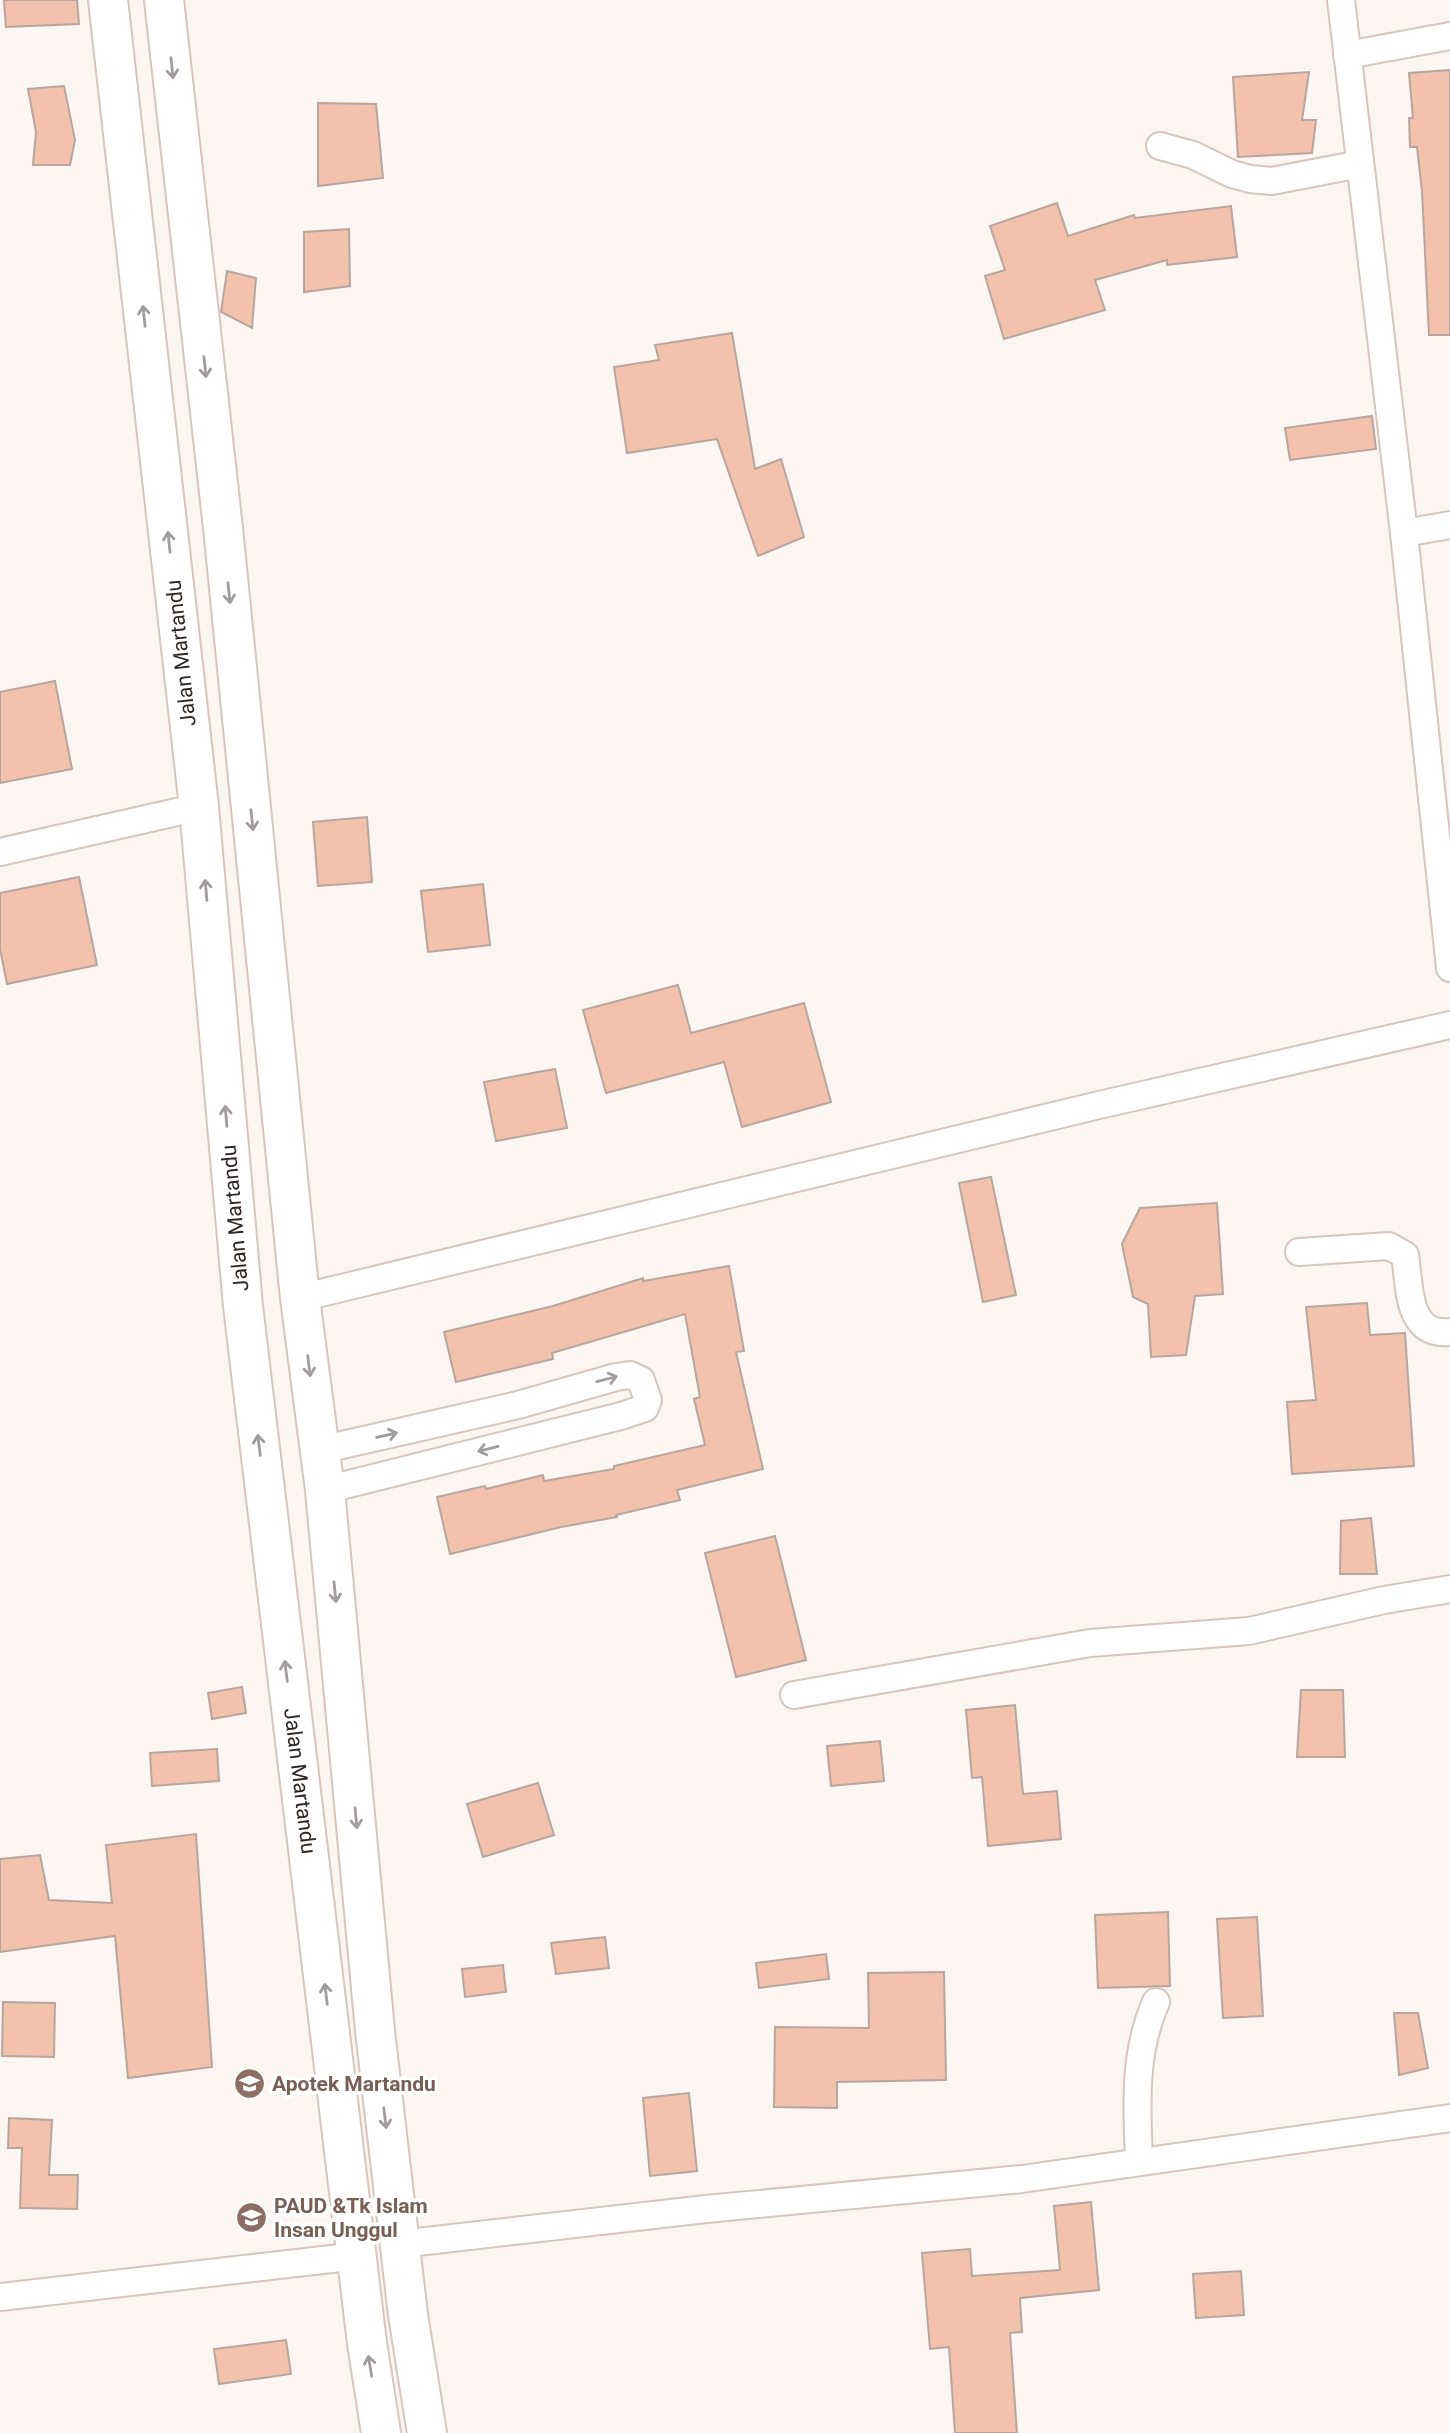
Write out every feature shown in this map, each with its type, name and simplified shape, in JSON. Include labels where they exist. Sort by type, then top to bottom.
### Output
[{"type":"highway","name":"Jalan Martandu","points":[[108,0],[199,807],[243,1306],[367,2343],[381,2433]]},
{"type":"highway","points":[[164,0],[223,528],[300,1298],[325,1490],[375,2031],[408,2315],[427,2433]]},
{"type":"highway","points":[[331,2036],[375,2031]]},
{"type":"street","points":[[1341,0],[1404,533],[1450,968]]},
{"type":"street","points":[[1347,55],[1450,36]]},
{"type":"street","points":[[1160,146],[1193,155],[1232,174],[1272,181],[1360,164]]},
{"type":"street","points":[[1404,533],[1450,525]]},
{"type":"street","points":[[0,852],[199,807]]},
{"type":"street","points":[[300,1298],[1085,1108],[1450,1025]]},
{"type":"street","points":[[1299,1252],[1389,1247],[1400,1252],[1405,1255],[1415,1316],[1430,1331],[1450,1332]]},
{"type":"street","points":[[320,1450],[518,1405],[616,1377],[630,1375],[640,1380],[648,1400],[645,1408],[621,1416],[325,1490]]},
{"type":"street","points":[[794,1695],[1090,1643],[1249,1631],[1450,1589]]},
{"type":"street","points":[[1139,2162],[1136,2089],[1146,2025],[1156,2002]]},
{"type":"street","points":[[400,2245],[706,2209],[1022,2179],[1450,2118]]},
{"type":"street","points":[[0,2298],[358,2256]]},
{"type":"building","points":[[4,0],[77,0],[79,24],[6,27]]},
{"type":"building","points":[[1450,70],[1450,335],[1429,335],[1422,191],[1417,147],[1410,147],[1409,118],[1413,118],[1409,73]]},
{"type":"building","points":[[1309,72],[1302,120],[1316,120],[1312,153],[1238,157],[1233,77]]},
{"type":"building","points":[[64,86],[75,140],[70,165],[33,165],[36,132],[28,89]]},
{"type":"building","points":[[318,103],[376,104],[383,178],[318,186]]},
{"type":"building","points":[[1057,203],[1068,236],[1134,215],[1135,218],[1231,206],[1237,257],[1167,265],[1167,260],[1095,280],[1105,310],[1004,339],[985,276],[1005,270],[990,226]]},
{"type":"building","points":[[349,229],[350,286],[304,292],[304,232]]},
{"type":"building","points":[[227,271],[256,278],[252,328],[221,312]]},
{"type":"building","points":[[732,333],[755,469],[781,459],[804,537],[758,556],[717,439],[627,453],[614,367],[659,360],[655,345]]},
{"type":"building","points":[[1372,416],[1376,449],[1290,460],[1285,428]]},
{"type":"building","points":[[55,681],[72,769],[0,783],[0,692]]},
{"type":"building","points":[[367,817],[372,882],[318,886],[313,822]]},
{"type":"building","points":[[79,877],[97,965],[7,984],[0,949],[0,893]]},
{"type":"building","points":[[483,884],[490,945],[428,952],[421,891]]},
{"type":"building","points":[[678,985],[691,1033],[804,1003],[831,1102],[742,1127],[724,1062],[606,1093],[583,1010]]},
{"type":"building","points":[[555,1069],[567,1128],[496,1141],[484,1082]]},
{"type":"building","points":[[991,1177],[1016,1295],[983,1302],[959,1183]]},
{"type":"building","points":[[1217,1203],[1223,1294],[1195,1296],[1186,1355],[1151,1357],[1148,1304],[1133,1297],[1122,1244],[1140,1208]]},
{"type":"building","points":[[729,1266],[744,1351],[736,1352],[763,1469],[677,1490],[680,1500],[616,1515],[617,1517],[561,1527],[450,1554],[437,1497],[485,1486],[486,1489],[543,1475],[544,1481],[614,1469],[614,1466],[705,1445],[694,1399],[700,1397],[685,1314],[552,1353],[553,1359],[456,1382],[444,1332],[553,1306],[643,1278],[643,1281]]},
{"type":"building","points":[[1367,1303],[1370,1335],[1405,1333],[1414,1466],[1292,1474],[1287,1402],[1316,1400],[1306,1307]]},
{"type":"building","points":[[1371,1518],[1377,1574],[1340,1574],[1341,1521]]},
{"type":"building","points":[[775,1536],[806,1660],[736,1677],[705,1553]]},
{"type":"building","points":[[242,1687],[246,1713],[212,1719],[208,1693]]},
{"type":"building","points":[[1301,1690],[1343,1690],[1345,1757],[1297,1757]]},
{"type":"building","points":[[1015,1705],[1023,1794],[1057,1791],[1061,1839],[988,1846],[982,1777],[972,1778],[966,1710]]},
{"type":"building","points":[[880,1741],[884,1781],[831,1786],[827,1746]]},
{"type":"building","points":[[217,1749],[219,1781],[152,1786],[150,1753]]},
{"type":"building","points":[[538,1783],[554,1835],[483,1857],[467,1804]]},
{"type":"building","points":[[196,1834],[212,2067],[128,2078],[115,1936],[0,1952],[0,1859],[40,1855],[49,1900],[112,1903],[106,1845]]},
{"type":"building","points":[[1168,1912],[1170,1986],[1098,1988],[1095,1915]]},
{"type":"building","points":[[1257,1917],[1263,2016],[1223,2018],[1217,1919]]},
{"type":"building","points":[[605,1937],[609,1968],[556,1974],[551,1943]]},
{"type":"building","points":[[826,1954],[829,1979],[759,1988],[756,1963]]},
{"type":"building","points":[[503,1965],[506,1992],[465,1997],[462,1969]]},
{"type":"building","points":[[944,1972],[946,2080],[837,2082],[837,2108],[774,2107],[775,2027],[869,2028],[868,1973]]},
{"type":"building","points":[[3,2002],[55,2003],[54,2057],[2,2056]]},
{"type":"building","points":[[1394,2013],[1418,2013],[1428,2068],[1399,2075]]},
{"type":"building","points":[[689,2093],[697,2171],[650,2176],[643,2098]]},
{"type":"building","points":[[9,2118],[52,2120],[49,2175],[78,2175],[77,2209],[20,2208],[22,2148],[8,2148]]},
{"type":"building","points":[[1091,2202],[1099,2290],[1020,2298],[1022,2332],[1010,2333],[1017,2433],[955,2433],[949,2347],[930,2349],[922,2253],[970,2249],[972,2276],[1060,2270],[1054,2206]]},
{"type":"building","points":[[1241,2271],[1244,2315],[1196,2318],[1193,2274]]},
{"type":"building","points":[[286,2340],[291,2374],[219,2384],[214,2349]]},
{"type":"place","name":"Apotek Martandu","points":[[249,2084]]},
{"type":"place","name":"PAUD &Tk Islam Insan Unggul","points":[[251,2218]]}]
